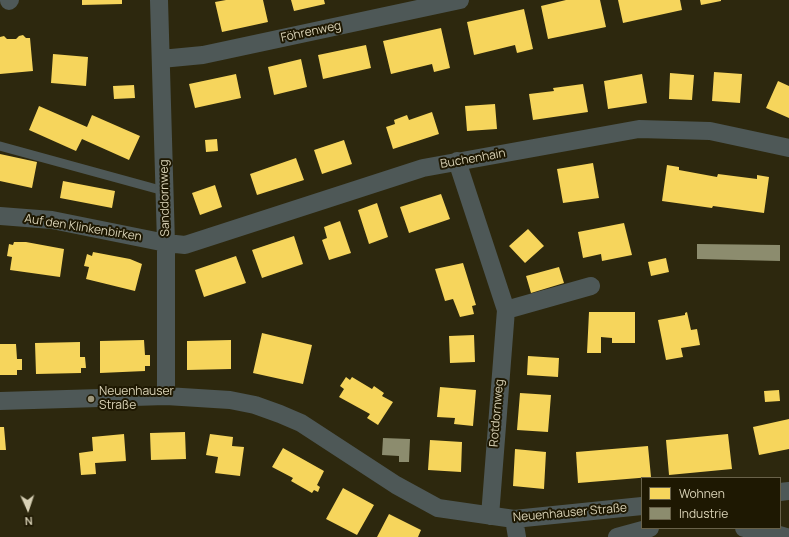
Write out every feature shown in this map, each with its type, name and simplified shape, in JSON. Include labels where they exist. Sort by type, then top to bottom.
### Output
[{"type":"street","name":"Sanddornweg","points":[[159,0],[166,243],[166,396]]},
{"type":"street","name":"Föhrenweg","points":[[161,60],[203,55],[460,0]]},
{"type":"street","name":"Buchenhain","points":[[166,243],[185,244],[423,168],[639,129],[710,131],[789,148]]},
{"type":"street","name":"Rotdornweg","points":[[457,162],[506,310],[490,516]]},
{"type":"street","name":"Auf den Klinkenbirken","points":[[0,216],[52,220],[166,243]]},
{"type":"street","points":[[506,310],[591,286]]},
{"type":"street","name":"Neuenhauser Straße","points":[[0,401],[166,396],[230,400],[255,405],[301,423],[396,485],[438,508],[514,519],[641,506]]},
{"type":"street","points":[[514,519],[518,537]]},
{"type":"street","points":[[616,537],[646,529]]},
{"type":"street","points":[[758,529],[786,537]]},
{"type":"lane","points":[[0,146],[164,191]]},
{"type":"building: Wohnen","points":[[82,0],[122,0],[122,4],[82,5]]},
{"type":"building: Wohnen","points":[[226,0],[263,0],[268,22],[222,32],[215,2]]},
{"type":"building: Wohnen","points":[[291,0],[324,0],[325,4],[294,11]]},
{"type":"building: Wohnen","points":[[566,0],[600,0],[606,27],[548,39],[541,6]]},
{"type":"building: Wohnen","points":[[618,0],[680,0],[682,10],[623,23]]},
{"type":"building: Wohnen","points":[[700,0],[721,0],[721,1],[701,5]]},
{"type":"building: Wohnen","points":[[524,9],[533,49],[517,53],[515,45],[474,55],[467,22]]},
{"type":"building: Wohnen","points":[[441,28],[450,68],[434,72],[432,64],[391,74],[383,41]]},
{"type":"building: Wohnen","points":[[23,35],[26,38],[30,38],[33,71],[0,74],[0,37],[4,36],[7,39],[16,39]]},
{"type":"building: Wohnen","points":[[366,45],[371,68],[323,79],[318,55]]},
{"type":"building: Wohnen","points":[[53,54],[88,57],[86,86],[51,83]]},
{"type":"building: Wohnen","points":[[301,59],[307,87],[274,95],[268,67]]},
{"type":"building: Wohnen","points":[[714,72],[742,74],[740,103],[712,101]]},
{"type":"building: Wohnen","points":[[670,73],[694,75],[692,100],[669,99]]},
{"type":"building: Wohnen","points":[[236,74],[241,98],[195,108],[189,84]]},
{"type":"building: Wohnen","points":[[642,74],[647,103],[608,109],[604,81]]},
{"type":"building: Wohnen","points":[[778,81],[789,86],[789,118],[766,108]]},
{"type":"building: Wohnen","points":[[583,84],[588,112],[533,120],[529,94],[554,91],[553,88]]},
{"type":"building: Wohnen","points":[[134,85],[135,98],[114,99],[113,86]]},
{"type":"building: Wohnen","points":[[495,104],[497,129],[467,131],[465,106]]},
{"type":"building: Wohnen","points":[[39,106],[87,127],[92,115],[140,136],[129,160],[82,139],[76,151],[29,130]]},
{"type":"building: Wohnen","points":[[432,112],[439,134],[393,149],[386,127],[395,124],[394,120],[407,115],[409,120]]},
{"type":"building: Wohnen","points":[[217,139],[218,151],[206,152],[205,140]]},
{"type":"building: Wohnen","points":[[344,140],[352,164],[322,174],[314,150]]},
{"type":"building: Wohnen","points":[[0,154],[37,162],[32,188],[0,181]]},
{"type":"building: Wohnen","points":[[296,158],[304,180],[257,195],[250,174]]},
{"type":"building: Wohnen","points":[[593,163],[599,198],[563,203],[557,169]]},
{"type":"building: Wohnen","points":[[667,165],[679,167],[679,170],[717,177],[718,174],[757,179],[757,175],[769,177],[764,213],[662,201]]},
{"type":"building: Wohnen","points":[[63,181],[115,191],[112,208],[60,198]]},
{"type":"building: Wohnen","points":[[215,185],[222,207],[200,215],[192,193]]},
{"type":"building: Wohnen","points":[[441,194],[450,219],[409,233],[400,207]]},
{"type":"building: Wohnen","points":[[377,203],[388,237],[369,244],[358,210]]},
{"type":"building: Wohnen","points":[[340,221],[351,253],[329,260],[322,240],[327,238],[324,227]]},
{"type":"building: Wohnen","points":[[624,223],[632,255],[602,261],[601,254],[583,258],[578,232]]},
{"type":"building: Wohnen","points":[[528,229],[544,246],[525,263],[509,246]]},
{"type":"building: Wohnen","points":[[294,236],[303,264],[262,278],[252,250]]},
{"type":"building: Wohnen","points":[[14,242],[26,242],[64,249],[60,277],[10,270],[12,257],[7,256],[9,244],[13,245]]},
{"type":"building: Wohnen","points":[[93,252],[130,259],[142,264],[135,291],[86,279],[89,267],[84,266],[87,254],[92,256]]},
{"type":"building: Wohnen","points":[[236,256],[246,283],[204,297],[195,270]]},
{"type":"building: Wohnen","points":[[666,258],[669,272],[651,276],[648,262]]},
{"type":"building: Wohnen","points":[[463,263],[476,305],[472,306],[474,314],[460,317],[453,299],[445,301],[435,269]]},
{"type":"building: Wohnen","points":[[559,267],[564,283],[531,293],[526,276]]},
{"type":"building: Wohnen","points":[[589,312],[635,312],[635,343],[612,343],[612,338],[601,337],[601,353],[587,353]]},
{"type":"building: Wohnen","points":[[687,312],[691,330],[697,329],[700,345],[681,348],[683,357],[666,360],[658,320],[685,315]]},
{"type":"building: Wohnen","points":[[262,333],[312,345],[303,384],[253,373]]},
{"type":"building: Wohnen","points":[[474,335],[475,362],[450,363],[449,336]]},
{"type":"building: Wohnen","points":[[144,340],[145,355],[150,355],[150,366],[145,366],[145,371],[100,373],[100,341]]},
{"type":"building: Wohnen","points":[[231,340],[231,369],[187,370],[187,341]]},
{"type":"building: Wohnen","points":[[80,342],[80,357],[85,357],[86,368],[81,368],[81,373],[36,374],[35,343]]},
{"type":"building: Wohnen","points":[[0,344],[16,344],[17,359],[22,359],[22,370],[17,370],[17,375],[0,375]]},
{"type":"building: Wohnen","points":[[528,356],[559,358],[558,377],[527,375]]},
{"type":"building: Wohnen","points":[[346,377],[350,380],[352,377],[372,389],[374,386],[384,393],[382,396],[393,402],[378,425],[367,418],[370,414],[339,397],[344,389],[340,386]]},
{"type":"building: Wohnen","points":[[440,387],[476,390],[473,426],[454,424],[455,418],[437,417]]},
{"type":"building: Wohnen","points":[[779,390],[780,401],[765,402],[764,391]]},
{"type":"building: Wohnen","points":[[520,393],[551,395],[548,432],[517,430]]},
{"type":"building: Wohnen","points":[[789,419],[789,449],[759,455],[753,427]]},
{"type":"building: Wohnen","points":[[0,427],[4,427],[6,450],[0,450]]},
{"type":"building: Wohnen","points":[[185,432],[186,459],[151,460],[150,433]]},
{"type":"building: Wohnen","points":[[124,434],[126,461],[95,463],[96,474],[81,475],[79,453],[93,451],[92,437]]},
{"type":"building: Wohnen","points":[[210,434],[233,437],[232,446],[244,447],[240,476],[215,473],[218,457],[206,455]]},
{"type":"building: Wohnen","points":[[728,434],[732,469],[669,475],[666,440]]},
{"type":"building: Wohnen","points":[[430,440],[462,442],[461,472],[428,470]]},
{"type":"building: Wohnen","points":[[648,446],[651,477],[578,483],[576,452]]},
{"type":"building: Wohnen","points":[[283,448],[324,471],[317,485],[320,487],[318,492],[314,490],[312,493],[291,481],[293,478],[272,467]]},
{"type":"building: Wohnen","points":[[515,449],[546,452],[544,489],[513,486]]},
{"type":"building: Wohnen","points":[[343,488],[374,505],[357,535],[326,519]]},
{"type":"building: Wohnen","points":[[389,514],[421,530],[418,537],[377,537]]},
{"type":"building: Industrie","points":[[697,244],[780,245],[780,261],[697,259]]},
{"type":"building: Industrie","points":[[383,438],[410,439],[409,462],[399,462],[399,456],[382,455]]},
{"type":"place","name":"Neuenhauser Straße","points":[[91,399]]}]
